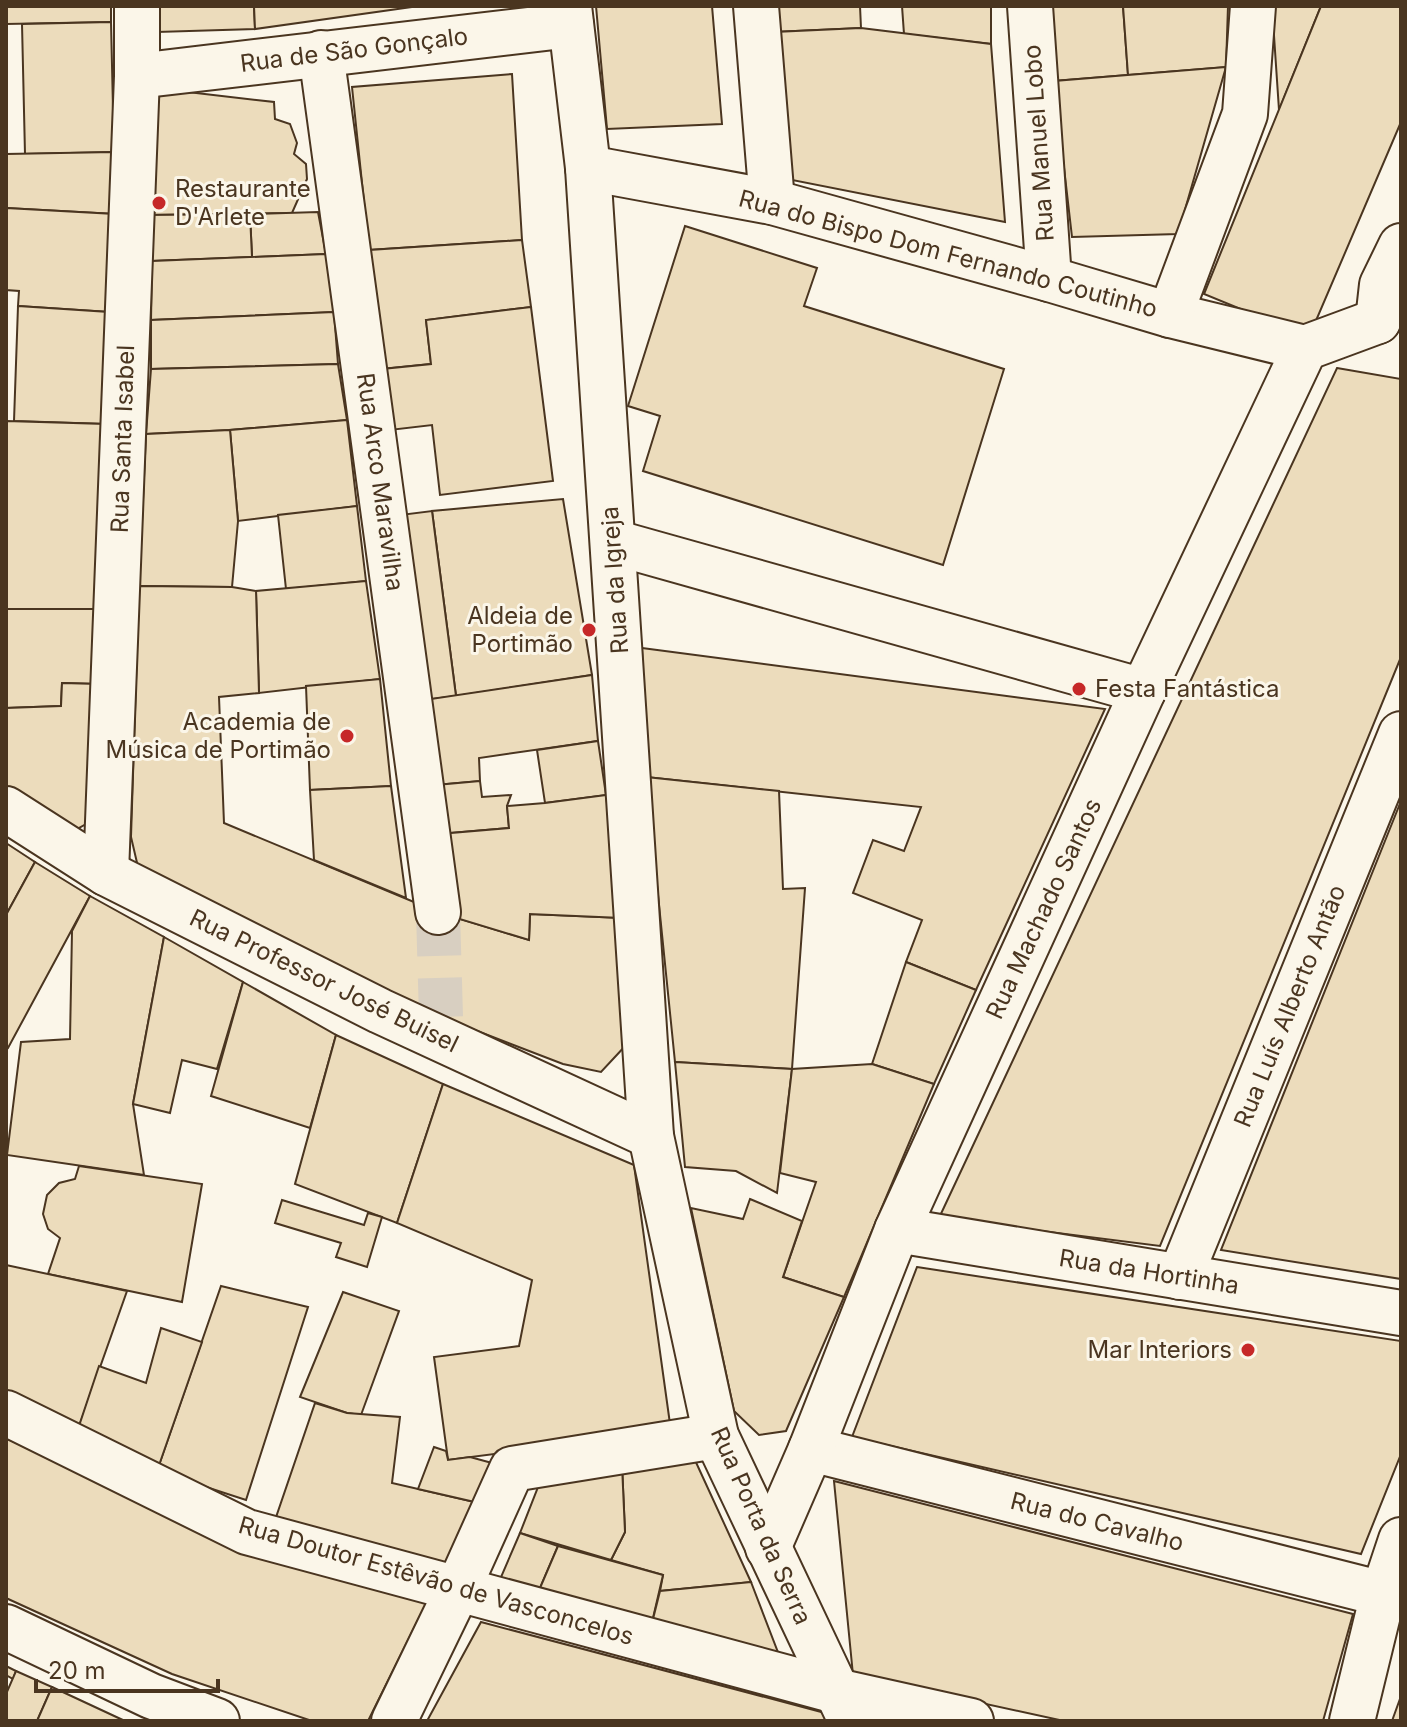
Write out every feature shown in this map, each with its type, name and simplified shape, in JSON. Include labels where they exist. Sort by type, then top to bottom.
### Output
[{"type":"street","name":"Rua Santa Isabel","points":[[106,873],[137,76],[137,6]]},
{"type":"street","points":[[756,6],[772,202]]},
{"type":"street","name":"Rua Manuel Lobo","points":[[1030,6],[1049,279]]},
{"type":"street","points":[[1170,315],[1245,114],[1253,6]]},
{"type":"street","name":"Rua de São Gonçalo","points":[[137,76],[321,53],[570,16]]},
{"type":"street","name":"Rua da Igreja","points":[[570,16],[588,168],[651,1136]]},
{"type":"street","name":"Rua Arco Maravilha","points":[[321,53],[438,912]]},
{"type":"street","name":"Rua do Bispo Dom Fernando Coutinho","points":[[588,168],[772,202],[1170,315],[1305,348]]},
{"type":"street","points":[[1305,348],[1389,329],[1382,285],[1401,246]]},
{"type":"street","name":"Rua Machado Santos","points":[[768,1548],[811,1449],[897,1230],[1143,691],[1305,348]]},
{"type":"street","points":[[613,542],[1143,691]]},
{"type":"street","name":"Rua Luís Alberto Antão","points":[[1180,1277],[1401,734]]},
{"type":"street","name":"Rua Professor José Buisel","points":[[6,809],[106,873],[380,1011],[441,1028],[651,1136]]},
{"type":"street","name":"Rua Porta da Serra","points":[[651,1136],[716,1436],[844,1706]]},
{"type":"street","name":"Rua da Hortinha","points":[[897,1230],[1401,1313]]},
{"type":"street","name":"Rua Doutor Estêvão de Vasconcelos","points":[[6,1413],[247,1532],[458,1589],[844,1706],[971,1721]]},
{"type":"street","points":[[394,1721],[512,1469],[716,1436]]},
{"type":"street","name":"Rua do Cavalho","points":[[811,1449],[1383,1594]]},
{"type":"street","points":[[1352,1721],[1383,1594],[1401,1540]]},
{"type":"street","points":[[6,1627],[151,1696],[217,1721]]},
{"type":"building","points":[[6,6],[111,6],[111,22],[6,24]]},
{"type":"building","points":[[156,6],[254,6],[255,29],[157,32]]},
{"type":"building","points":[[254,6],[419,6],[255,29]]},
{"type":"building","points":[[596,6],[712,6],[722,124],[607,129]]},
{"type":"building","points":[[773,6],[860,6],[861,28],[774,32]]},
{"type":"building","points":[[902,6],[991,6],[991,44],[904,34]]},
{"type":"building","points":[[1048,6],[1123,6],[1128,75],[1054,81]]},
{"type":"building","points":[[1123,6],[1228,6],[1226,67],[1128,75]]},
{"type":"building","points":[[1272,6],[1321,6],[1279,110]]},
{"type":"building","points":[[1321,6],[1401,6],[1401,122],[1309,337],[1204,294]]},
{"type":"building","points":[[111,22],[114,152],[25,154],[22,24]]},
{"type":"building","points":[[861,28],[991,44],[1005,222],[792,180],[774,32]]},
{"type":"building","points":[[1226,67],[1178,234],[1072,237],[1054,81]]},
{"type":"building","points":[[512,74],[522,240],[369,250],[352,87]]},
{"type":"building","points":[[162,89],[274,102],[275,119],[290,124],[297,143],[294,154],[306,164],[307,179],[292,213],[147,215],[150,104]]},
{"type":"building","points":[[114,152],[115,214],[6,208],[6,154]]},
{"type":"building","points":[[6,208],[115,214],[109,312],[18,306],[19,291],[6,290]]},
{"type":"building","points":[[318,212],[326,254],[252,257],[250,214]]},
{"type":"building","points":[[250,214],[252,257],[152,261],[147,215]]},
{"type":"building","points":[[685,226],[817,268],[804,306],[1004,369],[943,565],[643,471],[660,416],[628,406]]},
{"type":"building","points":[[522,240],[531,307],[426,320],[431,364],[382,369],[369,250]]},
{"type":"building","points":[[326,254],[334,312],[151,320],[152,261]]},
{"type":"building","points":[[18,306],[109,312],[106,424],[14,421]]},
{"type":"building","points":[[531,307],[553,481],[440,495],[432,425],[390,430],[382,369],[431,364],[426,320]]},
{"type":"building","points":[[334,312],[338,364],[151,369],[151,320]]},
{"type":"building","points":[[338,364],[347,420],[146,434],[151,369]]},
{"type":"building","points":[[1337,368],[1401,379],[1401,657],[1160,1246],[939,1218]]},
{"type":"building","points":[[347,420],[357,506],[238,521],[230,430]]},
{"type":"building","points":[[6,421],[106,424],[104,609],[6,609]]},
{"type":"building","points":[[230,430],[238,521],[232,587],[139,586],[146,434]]},
{"type":"building","points":[[563,499],[592,675],[456,696],[432,511]]},
{"type":"building","points":[[357,506],[366,581],[286,589],[278,515]]},
{"type":"building","points":[[432,511],[456,696],[424,700],[400,515]]},
{"type":"building","points":[[366,581],[380,679],[259,693],[256,591]]},
{"type":"building","points":[[139,586],[232,587],[256,591],[259,693],[219,697],[224,823],[438,912],[529,940],[530,914],[622,918],[627,1044],[601,1072],[563,1064],[441,1017],[138,867],[131,837]]},
{"type":"building","points":[[6,609],[104,609],[99,684],[62,683],[61,706],[6,708]]},
{"type":"building","points":[[642,648],[1105,709],[976,990],[906,962],[922,920],[853,893],[873,840],[904,851],[921,807],[646,777]]},
{"type":"building","points":[[592,675],[598,741],[479,758],[480,781],[436,785],[424,700]]},
{"type":"building","name":"Academia de Música de Portimão","points":[[380,679],[391,786],[310,790],[306,686]]},
{"type":"building","points":[[62,683],[99,684],[95,819],[77,829],[6,787],[6,708],[61,706]]},
{"type":"building","points":[[598,741],[606,795],[545,803],[537,750]]},
{"type":"building","points":[[646,777],[779,791],[783,889],[805,888],[792,1069],[675,1062]]},
{"type":"building","points":[[480,781],[482,797],[511,795],[507,806],[509,828],[439,834],[436,785]]},
{"type":"building","points":[[391,786],[406,898],[314,860],[310,790]]},
{"type":"building","points":[[606,795],[622,918],[530,914],[529,940],[453,917],[439,834],[509,828],[507,806]]},
{"type":"building","points":[[1401,801],[1401,1279],[1221,1250]]},
{"type":"building","points":[[6,843],[35,862],[6,915]]},
{"type":"building","points":[[35,862],[90,896],[8,1048],[6,915]]},
{"type":"building","points":[[90,896],[164,937],[133,1104],[144,1175],[7,1155],[21,1042],[70,1039],[72,931]]},
{"type":"building","points":[[164,937],[243,982],[217,1069],[182,1060],[170,1113],[133,1104]]},
{"type":"building","points":[[906,962],[976,990],[934,1084],[872,1064]]},
{"type":"building","points":[[243,982],[336,1035],[310,1128],[211,1096]]},
{"type":"building","points":[[336,1035],[443,1084],[397,1223],[295,1184]]},
{"type":"building","points":[[675,1062],[792,1069],[777,1193],[736,1171],[685,1167]]},
{"type":"building","points":[[872,1064],[934,1084],[844,1297],[783,1277],[816,1182],[780,1173],[792,1069]]},
{"type":"building","points":[[443,1084],[634,1165],[671,1431],[448,1460],[434,1357],[519,1346],[532,1280],[397,1223]]},
{"type":"building","points":[[79,1166],[202,1184],[182,1302],[48,1274],[60,1238],[48,1229],[43,1214],[47,1195],[59,1183],[75,1179]]},
{"type":"building","points":[[750,1199],[802,1221],[783,1277],[844,1297],[786,1431],[759,1435],[734,1411],[691,1208],[743,1219]]},
{"type":"building","points":[[282,1200],[364,1225],[368,1213],[382,1217],[367,1267],[336,1257],[341,1243],[275,1223]]},
{"type":"building","points":[[6,1265],[127,1291],[76,1435],[6,1402]]},
{"type":"building","points":[[917,1267],[1401,1341],[1401,1454],[1361,1554],[852,1437]]},
{"type":"building","points":[[221,1286],[308,1307],[246,1500],[157,1471]]},
{"type":"building","points":[[343,1292],[399,1311],[361,1415],[300,1397]]},
{"type":"building","points":[[161,1328],[202,1342],[157,1471],[76,1435],[99,1366],[146,1383]]},
{"type":"building","points":[[315,1403],[347,1413],[400,1417],[392,1483],[479,1503],[451,1571],[273,1526]]},
{"type":"building","points":[[6,1438],[256,1557],[427,1602],[368,1721],[312,1721],[172,1674],[6,1598]]},
{"type":"building","points":[[434,1447],[446,1451],[448,1460],[470,1457],[492,1463],[479,1503],[418,1489]]},
{"type":"building","points":[[694,1458],[751,1582],[660,1591],[663,1575],[611,1560],[625,1532],[622,1465]]},
{"type":"building","points":[[622,1465],[625,1532],[611,1560],[520,1533],[542,1477]]},
{"type":"building","points":[[834,1481],[1353,1614],[1323,1721],[1064,1721],[853,1675]]},
{"type":"building","points":[[520,1533],[558,1546],[534,1602],[495,1591]]},
{"type":"building","points":[[558,1546],[663,1575],[650,1631],[534,1602]]},
{"type":"building","points":[[751,1582],[779,1655],[650,1631],[660,1591]]},
{"type":"building","points":[[481,1622],[825,1713],[828,1721],[427,1721]]},
{"type":"building","points":[[6,1666],[16,1671],[13,1679],[6,1675]]},
{"type":"building","points":[[16,1671],[52,1687],[37,1721],[6,1721],[6,1694]]},
{"type":"building","points":[[52,1687],[125,1721],[37,1721]]},
{"type":"building","points":[[1401,1696],[1401,1721],[1392,1721]]},
{"type":"tunnel","points":[[438,912],[441,1017]]},
{"type":"place","name":"Restaurante D'Arlete","points":[[159,203]]},
{"type":"place","name":"Aldeia de Portimão","points":[[589,630]]},
{"type":"place","name":"Festa Fantástica","points":[[1079,689]]},
{"type":"place","name":"Academia de Música de Portimão","points":[[347,736]]},
{"type":"place","name":"Mar Interiors","points":[[1248,1350]]}]
